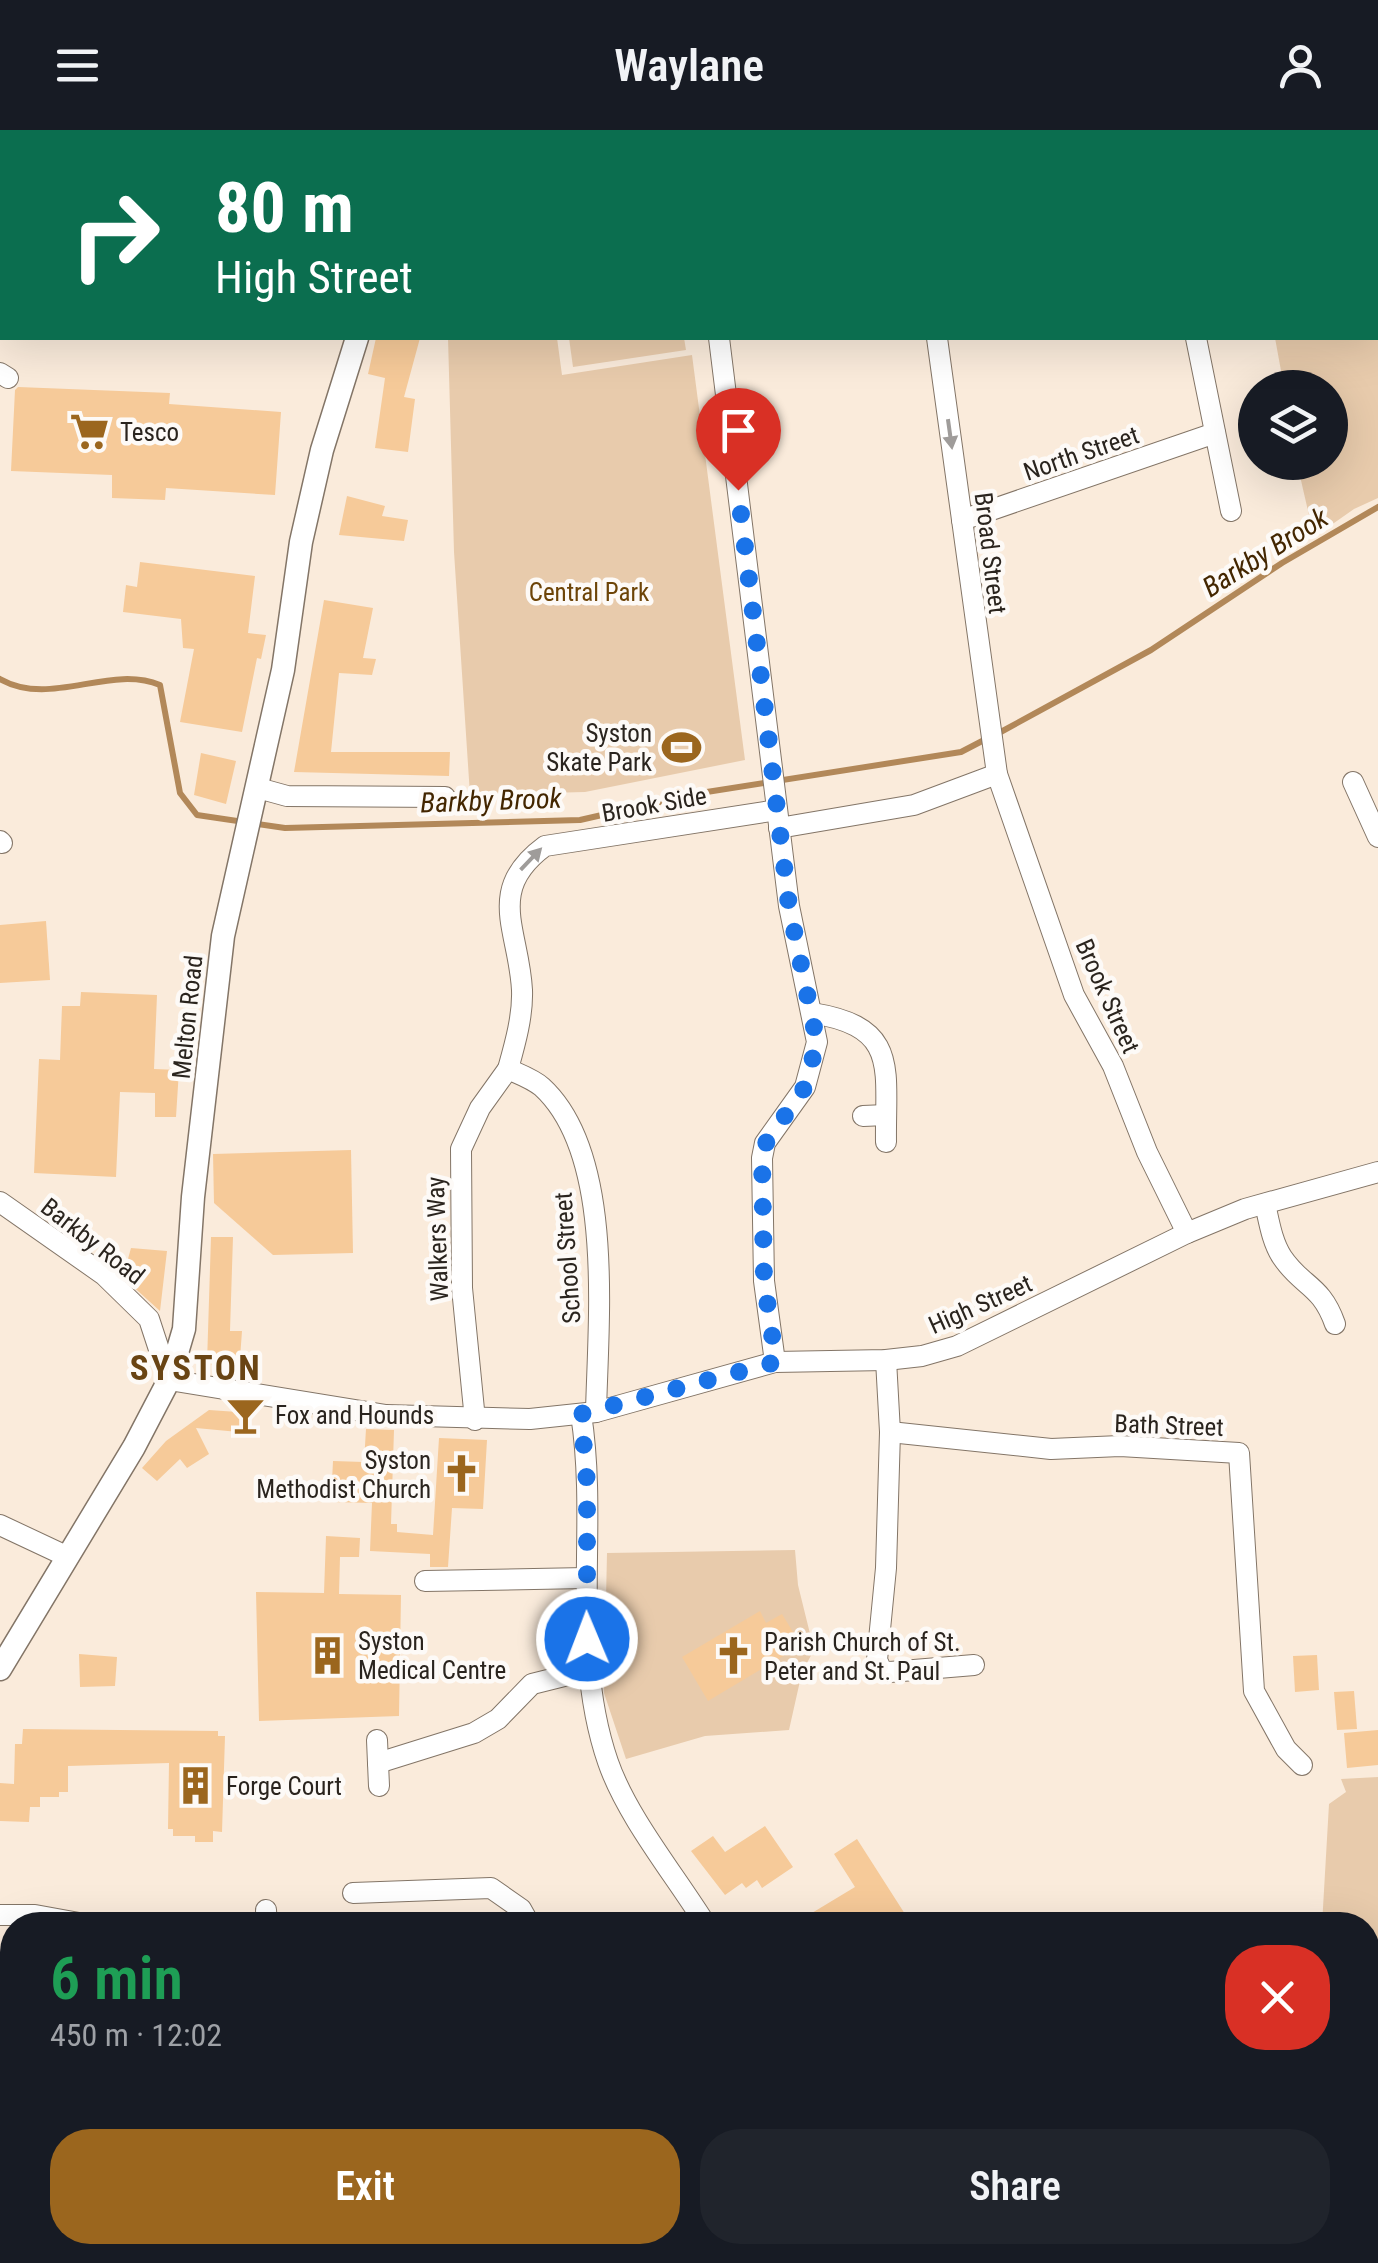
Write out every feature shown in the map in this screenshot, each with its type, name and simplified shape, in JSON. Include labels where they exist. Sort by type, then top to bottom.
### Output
[{"type":"street","name":"Melton Road","points":[[0,1669],[134,1447],[168,1380],[184,1329],[193,1197],[223,936],[283,670],[301,542],[322,450],[356,340]]},
{"type":"street","points":[[719,340],[789,906],[817,1042],[805,1087],[766,1143],[760,1172],[764,1280],[776,1362]]},
{"type":"street","name":"Broad Street","points":[[937,340],[996,774]]},
{"type":"street","points":[[1196,340],[1231,511]]},
{"type":"street","name":"North Street","points":[[962,520],[1216,433]]},
{"type":"street","name":"Brook Side","points":[[508,1069],[522,996],[507,897],[526,860],[544,846],[777,812],[914,804],[996,774]]},
{"type":"street","name":"Brook Street","points":[[996,774],[1074,995],[1112,1066],[1146,1152],[1187,1234]]},
{"type":"street","points":[[1353,782],[1378,837]]},
{"type":"street","points":[[257,795],[445,798]]},
{"type":"street","points":[[812,1013],[846,1018],[870,1033],[894,1070],[886,1142]]},
{"type":"street","name":"School Street","points":[[508,1069],[540,1084],[574,1133],[587,1177],[594,1222],[598,1314],[588,1413],[588,1670],[609,1765],[698,1912]]},
{"type":"street","name":"Walkers Way","points":[[474,1420],[462,1288],[461,1149],[480,1108],[508,1069]]},
{"type":"street","points":[[862,1116],[886,1115]]},
{"type":"street","name":"High Street","points":[[168,1380],[386,1415],[474,1420],[588,1413],[776,1362],[886,1360],[957,1346],[1187,1234],[1265,1204],[1378,1172]]},
{"type":"street","name":"Barkby Road","points":[[0,1202],[104,1275],[150,1319],[168,1380]]},
{"type":"street","points":[[1265,1204],[1279,1254],[1319,1290],[1335,1324]]},
{"type":"street","points":[[886,1360],[890,1432],[886,1568],[877,1660],[882,1671],[890,1672],[974,1665]]},
{"type":"street","name":"Bath Street","points":[[890,1432],[1051,1449],[1120,1446],[1239,1453],[1254,1691],[1286,1749],[1302,1765]]},
{"type":"street","points":[[0,1525],[66,1556]]},
{"type":"street","points":[[425,1580],[586,1578]]},
{"type":"street","points":[[378,1763],[474,1733],[498,1719],[532,1684],[588,1670]]},
{"type":"street","points":[[377,1740],[379,1786]]},
{"type":"street","points":[[353,1893],[491,1888],[522,1912]]},
{"type":"green space","name":"Central Park","points":[[448,340],[557,340],[562,375],[692,355],[745,760],[585,792],[470,795],[454,552]]},
{"type":"green space","points":[[569,340],[684,340],[686,350],[573,367]]},
{"type":"green space","points":[[1275,340],[1378,340],[1378,498],[1354,509],[1314,537],[1301,480],[1348,480],[1348,370],[1281,370]]},
{"type":"green space","points":[[795,1550],[798,1585],[814,1650],[802,1672],[789,1730],[705,1736],[626,1759],[604,1693],[607,1553]]},
{"type":"green space","points":[[1378,1777],[1378,1912],[1323,1912],[1329,1804],[1346,1792],[1341,1779]]},
{"type":"building","points":[[376,340],[419,340],[404,397],[415,399],[408,452],[375,448],[385,378],[368,374]]},
{"type":"building","name":"Tesco","points":[[18,387],[170,393],[169,404],[281,412],[275,495],[166,488],[165,500],[112,498],[112,475],[11,471]]},
{"type":"building","points":[[347,496],[385,506],[382,516],[408,520],[404,541],[339,535]]},
{"type":"building","points":[[140,562],[255,576],[248,633],[266,635],[261,659],[257,658],[242,732],[180,722],[194,649],[183,648],[181,619],[123,612],[126,585],[137,587]]},
{"type":"building","points":[[324,600],[373,608],[363,658],[376,659],[372,675],[339,673],[331,752],[450,752],[449,776],[294,772]]},
{"type":"building","points":[[201,753],[236,761],[226,804],[194,795]]},
{"type":"building","points":[[46,921],[50,980],[0,983],[0,925]]},
{"type":"building","points":[[81,992],[157,995],[154,1069],[179,1070],[176,1117],[155,1117],[155,1093],[120,1092],[116,1177],[34,1173],[39,1059],[60,1060],[62,1006],[80,1006]]},
{"type":"building","points":[[351,1150],[353,1253],[273,1255],[214,1203],[213,1154]]},
{"type":"building","points":[[211,1237],[233,1237],[230,1331],[242,1331],[239,1372],[207,1363]]},
{"type":"building","points":[[131,1248],[167,1251],[160,1311],[95,1252],[126,1266]]},
{"type":"building","points":[[209,1410],[252,1413],[249,1433],[196,1428],[209,1454],[187,1468],[180,1459],[157,1481],[142,1468],[166,1441]]},
{"type":"building","points":[[366,1429],[394,1430],[391,1524],[397,1524],[397,1532],[433,1535],[439,1438],[487,1440],[483,1509],[452,1508],[448,1567],[430,1567],[430,1554],[370,1551],[372,1503],[331,1502],[333,1461],[364,1462]]},
{"type":"building","name":"Syston Medical Centre","points":[[326,1536],[360,1538],[359,1557],[340,1557],[339,1594],[401,1595],[399,1716],[259,1721],[256,1592],[324,1593]]},
{"type":"building","name":"Parish Church of St. Peter and St. Paul","points":[[760,1611],[766,1623],[782,1614],[796,1637],[780,1646],[785,1655],[708,1701],[682,1657]]},
{"type":"building","points":[[79,1654],[117,1657],[115,1686],[80,1687]]},
{"type":"building","points":[[1317,1655],[1319,1690],[1295,1692],[1293,1656]]},
{"type":"building","points":[[1354,1691],[1357,1729],[1337,1730],[1334,1692]]},
{"type":"building","name":"Forge Court","points":[[23,1729],[218,1731],[218,1736],[225,1736],[222,1832],[213,1831],[213,1842],[195,1842],[195,1836],[173,1836],[173,1829],[168,1829],[169,1763],[68,1766],[68,1792],[59,1792],[59,1797],[40,1797],[40,1807],[30,1807],[29,1822],[0,1821],[0,1783],[14,1784],[15,1744],[22,1744]]},
{"type":"building","points":[[1378,1730],[1378,1765],[1347,1768],[1344,1733]]},
{"type":"building","points":[[765,1826],[793,1867],[762,1888],[757,1880],[746,1888],[742,1883],[725,1895],[691,1851],[713,1836],[725,1852]]},
{"type":"building","points":[[857,1839],[904,1912],[814,1912],[855,1887],[834,1854]]},
{"type":"waterway","name":"Barkby Brook","points":[[997,734],[1151,650],[1282,563],[1378,507]]},
{"type":"waterway","name":"Barkby Brook","points":[[0,679],[19,687],[39,689],[121,679],[160,685],[180,793],[197,815],[285,828],[580,820],[694,794],[961,752],[986,739]]},
{"type":"place","name":"Tesco","points":[[90,432]]},
{"type":"place","name":"Syston Skate Park","points":[[682,747]]},
{"type":"place","name":"Fox and Hounds","points":[[245,1415]]},
{"type":"place","name":"Syston Methodist Church","points":[[461,1474]]},
{"type":"place","name":"Syston Medical Centre","points":[[328,1655]]},
{"type":"place","name":"Parish Church of St. Peter and St. Paul","points":[[734,1656]]},
{"type":"place","name":"Forge Court","points":[[196,1786]]},
{"type":"district","name":"SYSTON","points":[[196,1368]]},
{"type":"route","points":[[587,1639],[587,1483],[581,1414],[776,1362],[764,1280],[762,1158],[766,1143],[805,1087],[817,1042],[789,906],[738,490]]}]
